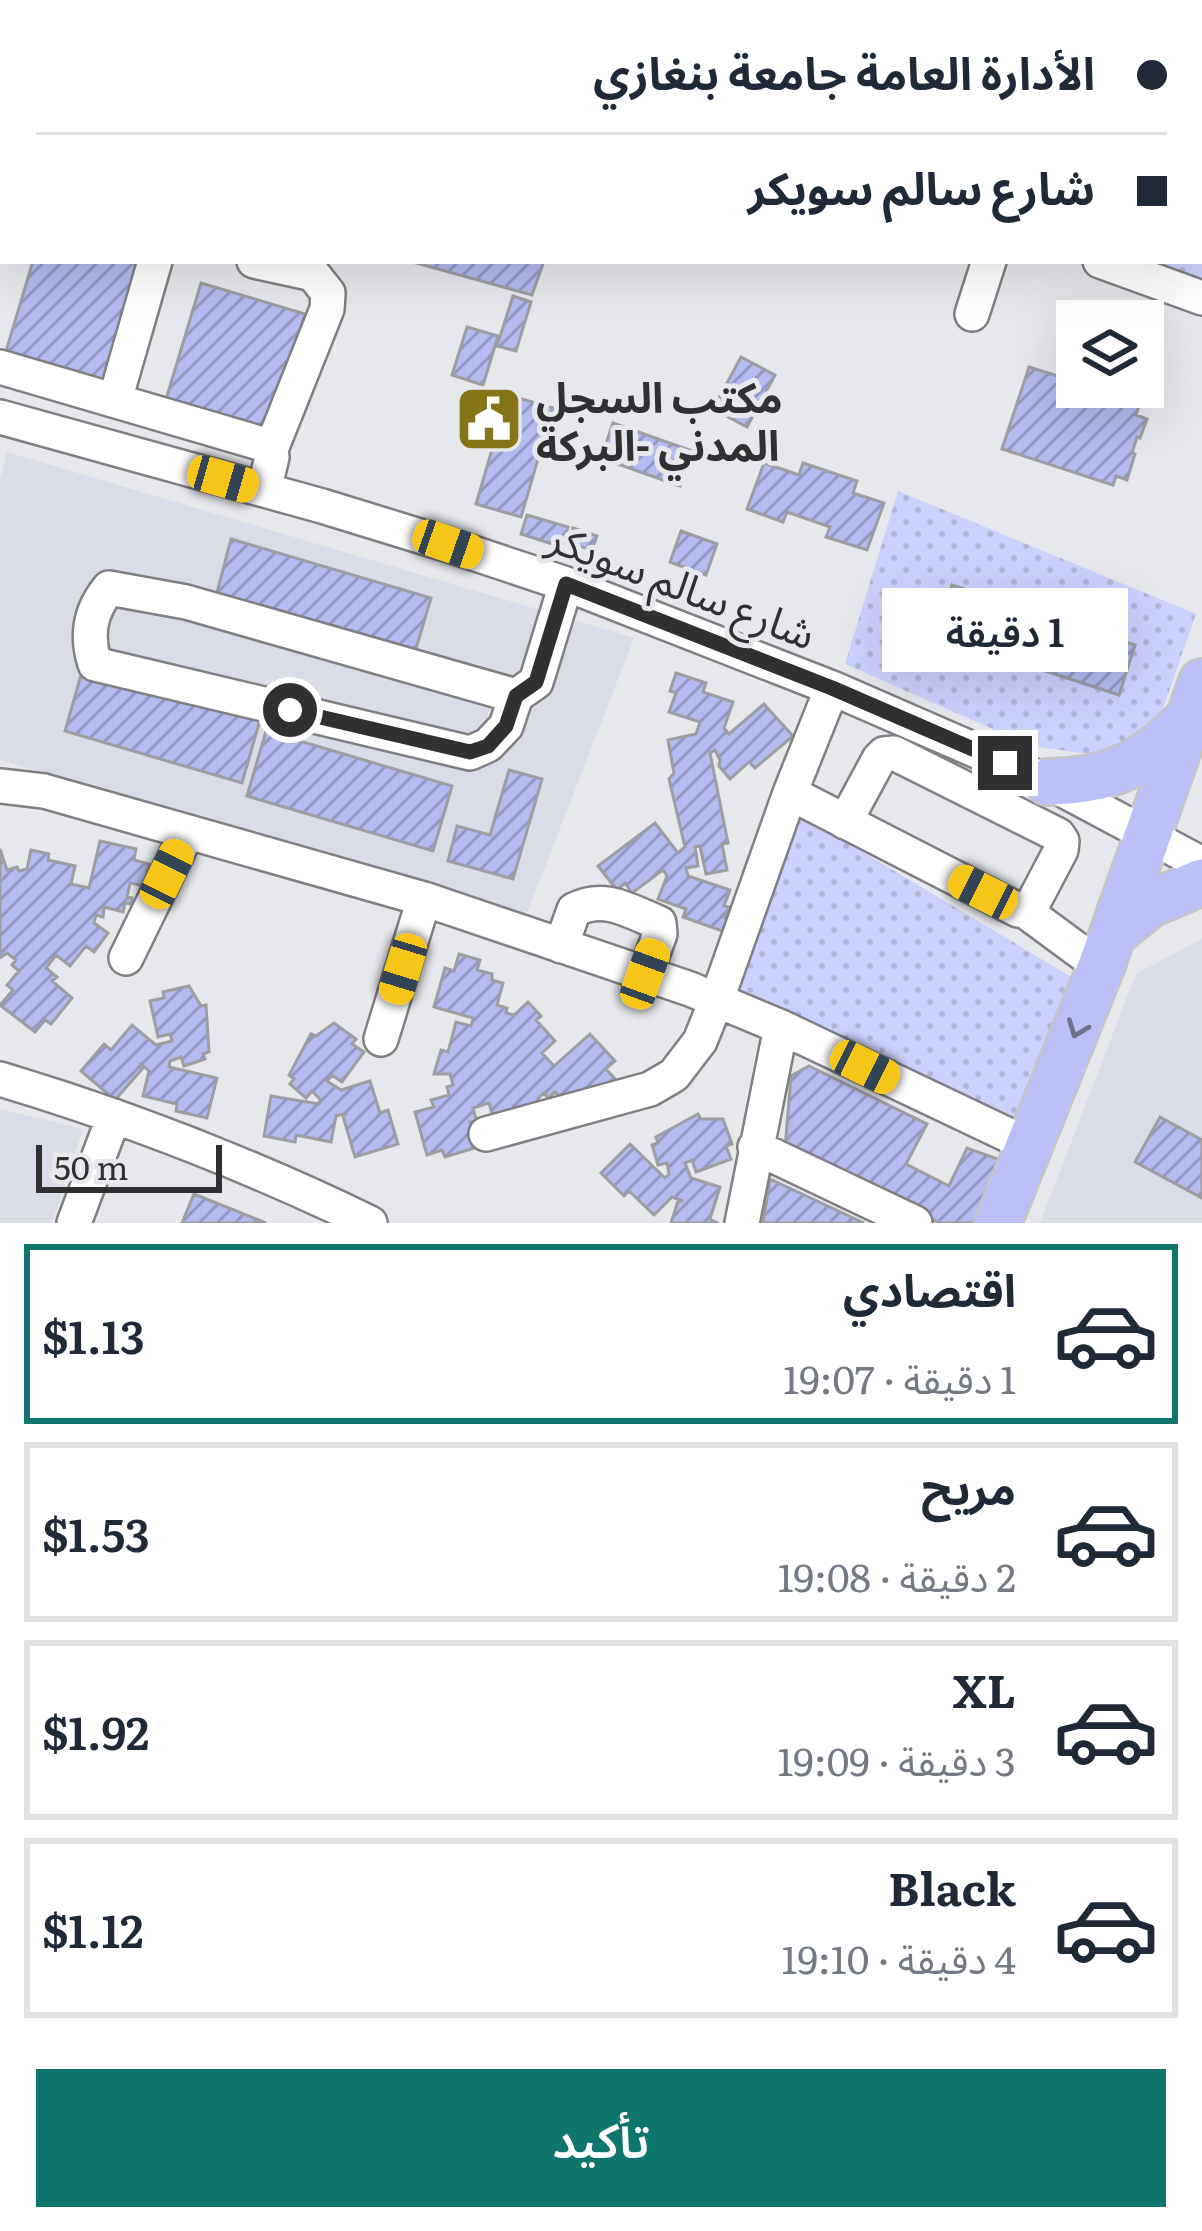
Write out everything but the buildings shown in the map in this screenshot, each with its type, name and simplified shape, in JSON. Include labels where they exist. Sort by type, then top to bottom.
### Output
[{"type":"main road","points":[[1048,782],[1080,781],[1125,768],[1164,743],[1196,699]]},
{"type":"main road","points":[[998,1223],[1107,950],[1196,699]]},
{"type":"main road","points":[[1107,950],[1150,904],[1202,882]]},
{"type":"street","points":[[115,400],[154,264]]},
{"type":"street","points":[[268,264],[314,274],[328,293],[327,309],[270,452]]},
{"type":"street","points":[[972,314],[988,264]]},
{"type":"street","points":[[1108,264],[1202,298]]},
{"type":"street","points":[[0,367],[259,441],[272,457],[264,490]]},
{"type":"street","name":"شارع سالم سويكر","points":[[0,417],[448,544],[566,584],[832,688],[1048,782],[1202,864]]},
{"type":"street","points":[[516,696],[186,602],[109,588],[100,599],[87,639],[95,664],[470,752],[488,746],[506,726],[516,696],[536,682],[566,584]]},
{"type":"street","points":[[486,1134],[650,1089],[674,1075],[700,1042],[832,688]]},
{"type":"street","points":[[845,822],[879,759],[893,752],[1058,835],[1061,850],[1031,907],[1025,910]]},
{"type":"street","points":[[0,786],[44,790],[424,899],[717,999],[1031,1146]]},
{"type":"street","points":[[790,793],[1018,910],[1107,950]]},
{"type":"street","points":[[126,958],[187,833]]},
{"type":"street","points":[[381,1040],[424,899]]},
{"type":"street","points":[[561,946],[574,910],[602,902],[659,922],[660,934],[645,974]]},
{"type":"street","points":[[742,1223],[782,1028]]},
{"type":"street","points":[[0,1079],[114,1116],[273,1177],[370,1223]]},
{"type":"street","points":[[74,1223],[114,1116]]},
{"type":"street","points":[[755,1147],[915,1223]]},
{"type":"shaded area","points":[[1125,264],[1202,264],[1202,293]]},
{"type":"shaded area","points":[[7,452],[634,638],[527,913],[0,760],[0,478]]},
{"type":"shaded area","points":[[898,491],[1196,614],[1154,734],[1110,757],[1031,746],[845,664]]},
{"type":"shaded area","points":[[789,808],[1088,987],[1028,1142],[718,998]]},
{"type":"shaded area","points":[[1202,939],[1202,1223],[1040,1223],[1136,974]]},
{"type":"shaded area","points":[[0,1109],[83,1129],[52,1223],[0,1223]]},
{"type":"place","name":"مكتب السجل المدني -البركة","points":[[489,419]]},
{"type":"route","points":[[290,710],[470,752],[488,746],[506,726],[516,696],[536,682],[566,584],[832,688],[1005,763]]}]
